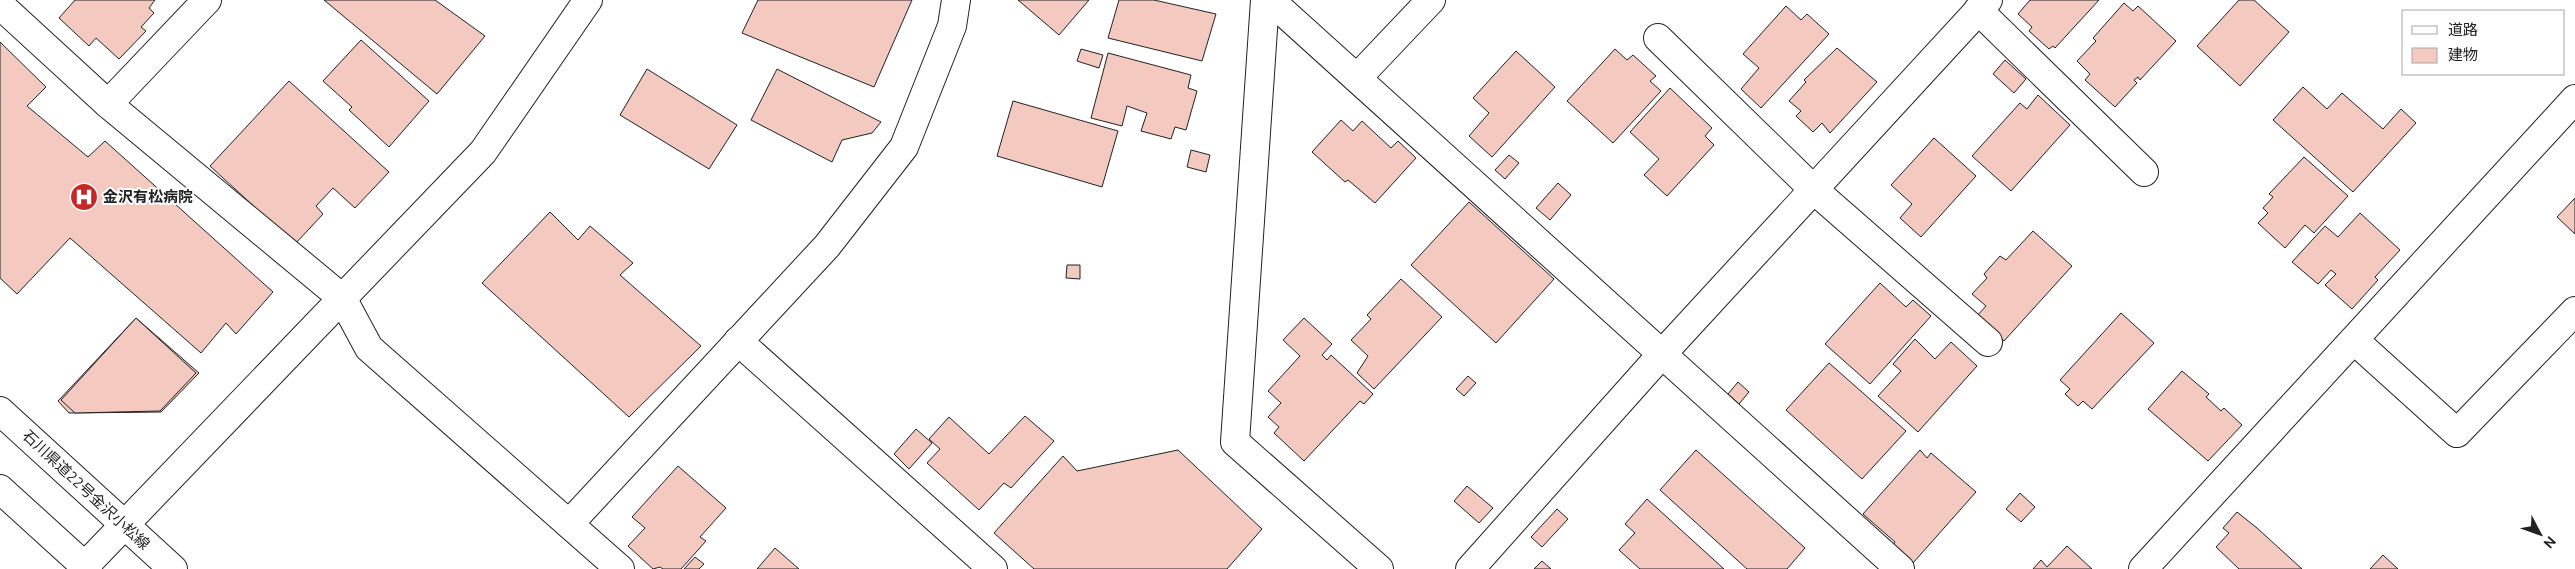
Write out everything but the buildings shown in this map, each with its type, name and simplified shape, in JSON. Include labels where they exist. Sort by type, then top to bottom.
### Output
[{"type":"street","points":[[108,104],[207,0]]},
{"type":"street","points":[[0,489],[85,568],[125,524],[483,152],[588,0]]},
{"type":"street","points":[[569,524],[827,246],[904,147],[952,26],[956,0]]},
{"type":"street","points":[[1265,0],[1235,442],[1379,569]]},
{"type":"street","points":[[1270,0],[1900,569]]},
{"type":"street","points":[[1357,78],[1431,0]]},
{"type":"street","points":[[0,5],[108,104],[342,298],[369,348],[620,569]]},
{"type":"street","points":[[1470,569],[1662,354],[1983,5],[2144,172]]},
{"type":"street","points":[[1658,38],[1813,189],[1988,342]]},
{"type":"street","points":[[2143,569],[2575,99]]},
{"type":"street","points":[[2354,340],[2458,433],[2575,310]]},
{"type":"street","points":[[738,341],[993,569]]},
{"type":"street","name":"石川県道22号金沢小松線","points":[[0,411],[173,569]]},
{"type":"place","name":"金沢有松病院","points":[[84,197]]}]
